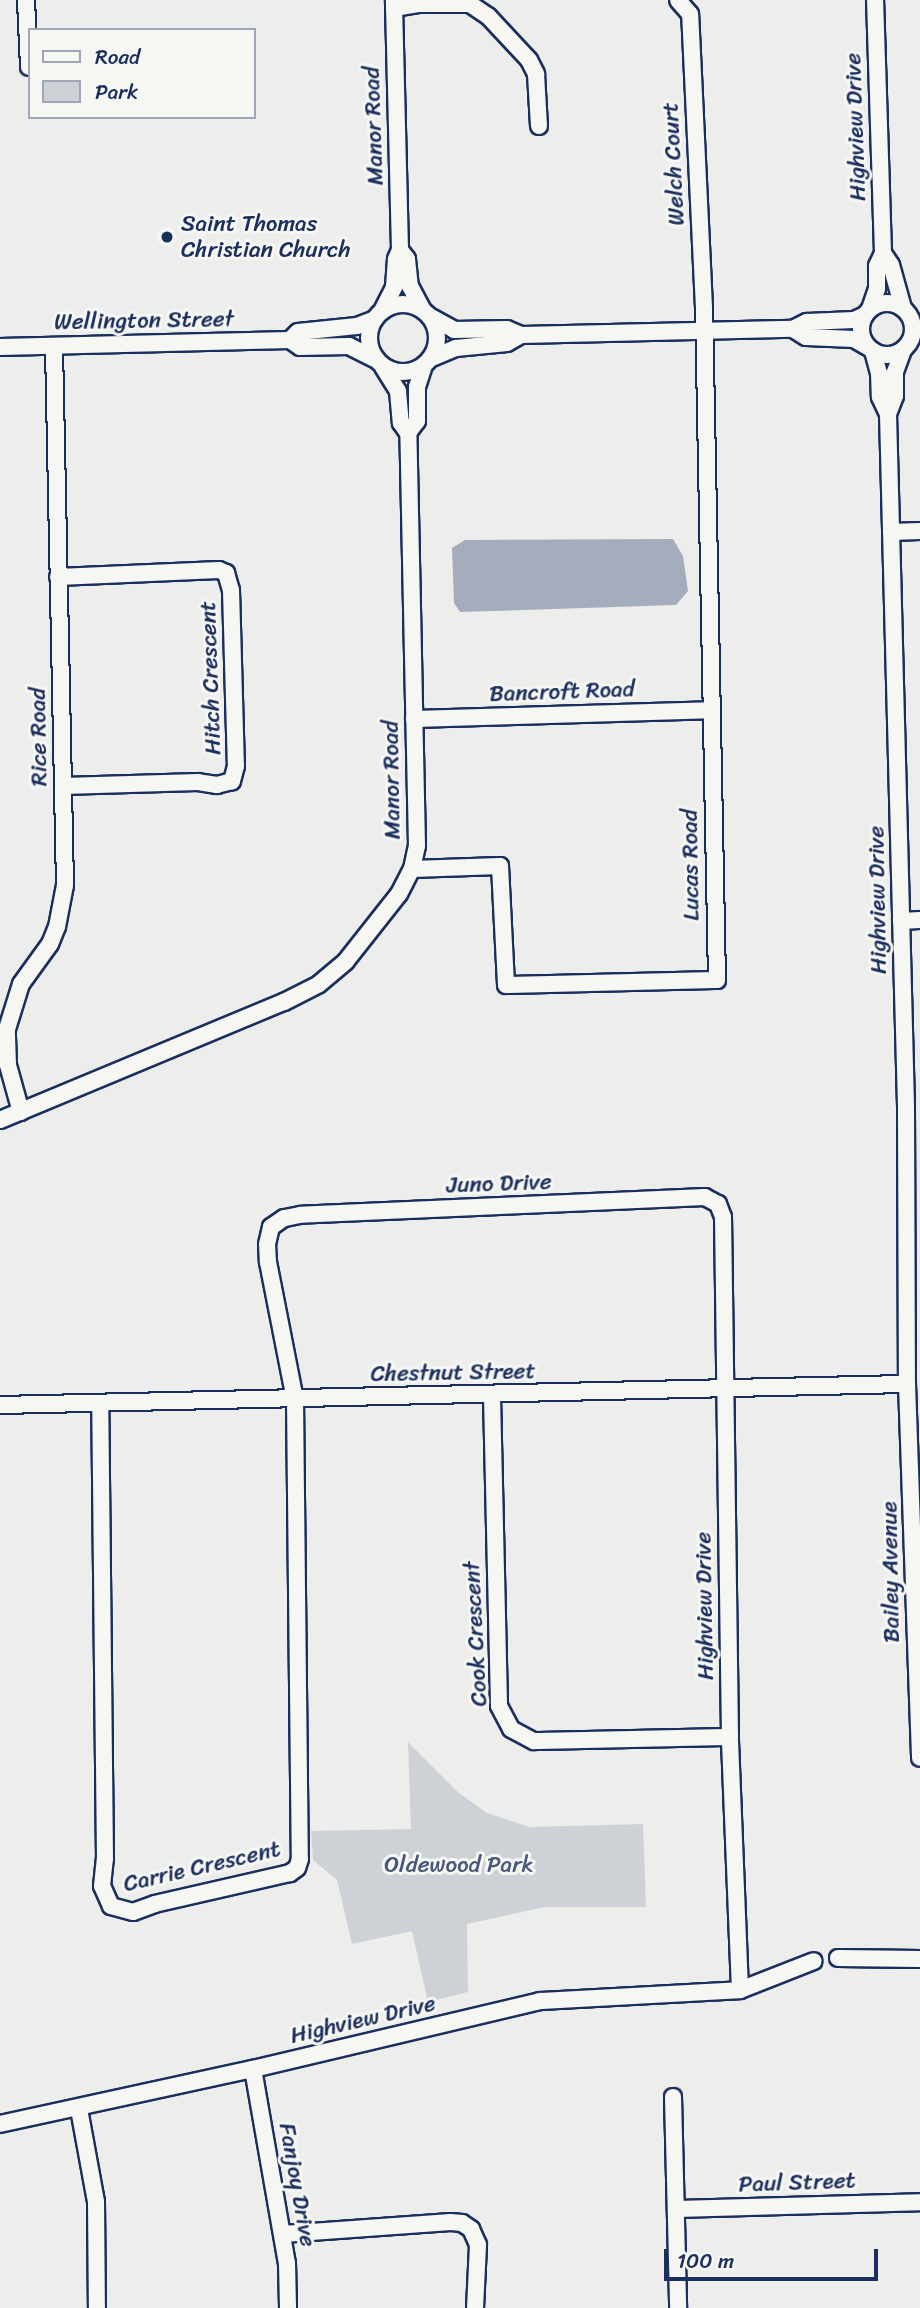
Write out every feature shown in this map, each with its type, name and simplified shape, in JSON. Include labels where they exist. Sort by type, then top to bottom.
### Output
[{"type":"street","points":[[26,0],[28,45]]},
{"type":"street","points":[[481,11],[494,0]]},
{"type":"street","name":"Welch Court","points":[[678,0],[690,14],[704,331]]},
{"type":"street","name":"Highview Drive","points":[[867,312],[877,289],[877,266],[883,253],[875,0]]},
{"type":"street","points":[[394,4],[458,4],[470,5],[481,11],[528,60],[536,74],[539,125]]},
{"type":"street","name":"Manor Road","points":[[378,315],[394,287],[396,259],[400,250],[394,4]]},
{"type":"street","name":"Manor Road","points":[[400,250],[407,259],[410,286],[426,313]]},
{"type":"street","name":"Highview Drive","points":[[883,253],[891,265],[910,313]]},
{"type":"street","points":[[408,433],[401,424],[398,391],[379,363],[369,338],[378,315],[401,304],[426,313],[454,330],[507,329],[521,335],[793,329],[807,322],[854,320],[886,303],[910,313],[913,328],[911,344],[888,355],[854,339],[806,337],[793,329]]},
{"type":"street","points":[[867,312],[860,331],[869,348]]},
{"type":"street","points":[[426,313],[438,338],[428,362]]},
{"type":"street","name":"Wellington Street","points":[[290,340],[298,332],[357,326],[378,315]]},
{"type":"street","name":"Lucas Road","points":[[412,869],[500,866],[506,985],[717,980],[704,331]]},
{"type":"street","points":[[379,363],[404,373],[456,348],[508,343],[521,335]]},
{"type":"street","name":"Wellington Street","points":[[0,347],[290,340],[300,347],[349,346],[379,363]]},
{"type":"street","name":"Highview Drive","points":[[907,1384],[913,1307],[913,1108],[901,921],[888,414],[895,396],[895,372],[911,344]]},
{"type":"street","name":"Rice Road","points":[[21,1112],[8,1065],[7,1029],[21,984],[50,944],[63,906],[54,345]]},
{"type":"street","name":"Highview Drive","points":[[869,348],[879,373],[880,397],[888,414]]},
{"type":"street","name":"Manor Road","points":[[0,1121],[284,1002],[319,984],[346,961],[390,907],[412,869],[417,846],[408,433],[417,421],[417,387],[428,362]]},
{"type":"street","points":[[891,532],[920,531]]},
{"type":"street","name":"Hitch Crescent","points":[[58,577],[219,570],[226,573],[231,590],[233,747],[236,766],[232,781],[218,785],[198,782],[63,786]]},
{"type":"street","name":"Bancroft Road","points":[[414,719],[710,710]]},
{"type":"street","points":[[901,921],[920,920]]},
{"type":"street","name":"Juno Drive","points":[[295,1399],[267,1244],[271,1227],[284,1218],[705,1197],[718,1204],[723,1212],[724,1389]]},
{"type":"street","name":"Chestnut Street","points":[[0,1405],[492,1396],[907,1384]]},
{"type":"street","name":"Bailey Avenue","points":[[907,1384],[916,1513],[920,1758]]},
{"type":"street","name":"Highview Drive","points":[[724,1389],[730,1737],[740,1990]]},
{"type":"street","name":"Cook Crescent","points":[[492,1396],[499,1706],[511,1729],[534,1741],[730,1737]]},
{"type":"street","name":"Carrie Crescent","points":[[100,1404],[105,1859],[102,1886],[111,1906],[133,1912],[155,1904],[290,1873],[297,1868],[300,1859],[295,1399]]},
{"type":"street","points":[[838,1958],[920,1959]]},
{"type":"street","name":"Highview Drive","points":[[0,2124],[253,2070],[540,2001],[740,1990],[814,1961]]},
{"type":"street","name":"Fanjoy Drive","points":[[253,2070],[283,2234],[288,2308]]},
{"type":"street","points":[[673,2097],[678,2308]]},
{"type":"street","points":[[79,2109],[96,2202],[97,2308]]},
{"type":"street","name":"Paul Street","points":[[676,2209],[920,2202]]},
{"type":"street","points":[[283,2234],[462,2223],[471,2229],[478,2245],[475,2308]]},
{"type":"green space","name":"Oldewood Park","points":[[408,1742],[459,1793],[487,1813],[530,1827],[643,1824],[646,1907],[545,1907],[467,1924],[468,1992],[428,2002],[412,1931],[352,1944],[337,1880],[313,1860],[311,1831],[411,1829]]},
{"type":"water","points":[[673,539],[683,556],[688,591],[676,605],[460,612],[454,603],[452,548],[465,540]]},
{"type":"place","name":"Saint Thomas Christian Church","points":[[167,237]]}]
